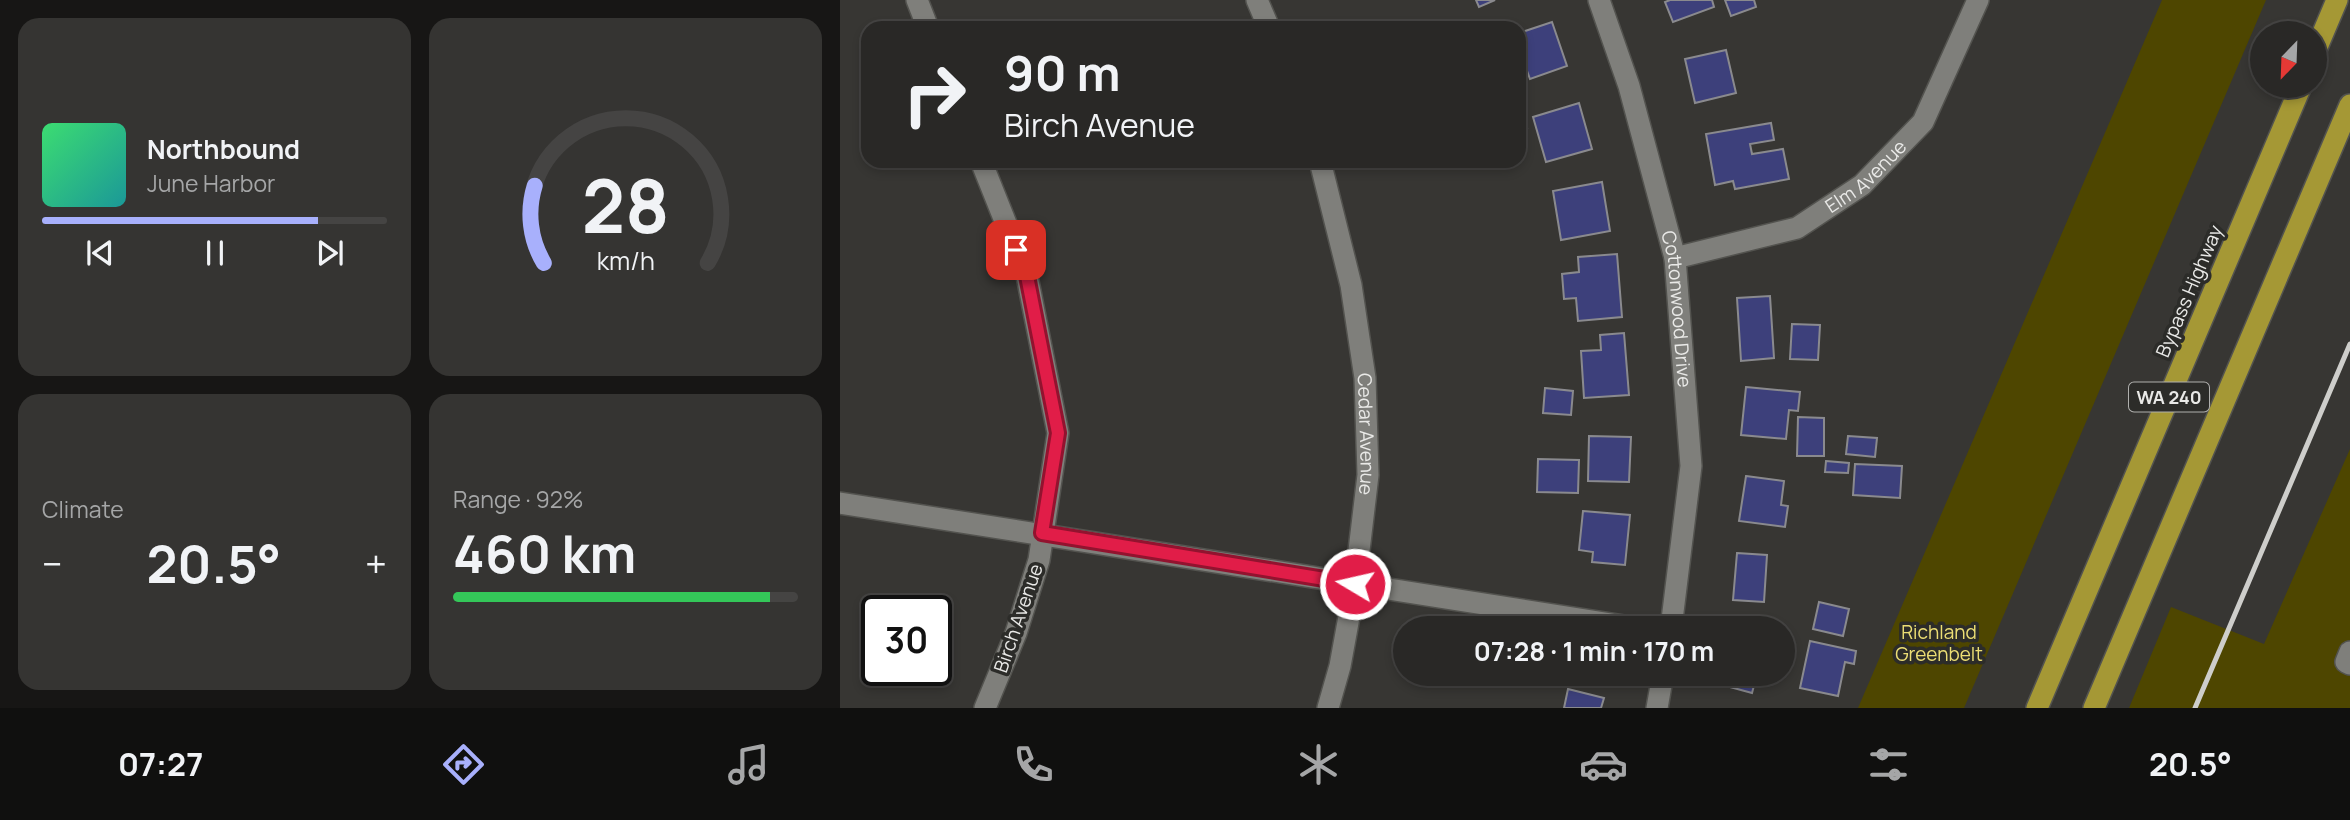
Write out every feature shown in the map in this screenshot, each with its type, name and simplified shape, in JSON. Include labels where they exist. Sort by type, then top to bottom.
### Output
[{"type":"highway","points":[[2328,21],[2337,0]]},
{"type":"highway","name":"Bypass Highway","points":[[2036,708],[2296,98]]},
{"type":"highway","name":"WA 240","points":[[2094,708],[2350,105]]},
{"type":"street","points":[[917,0],[925,21]]},
{"type":"street","points":[[1257,0],[1266,21]]},
{"type":"street","name":"Cottonwood Drive","points":[[1599,0],[1629,86],[1675,258],[1691,466],[1672,616]]},
{"type":"street","name":"Elm Avenue","points":[[1675,258],[1797,228],[1862,185],[1923,122],[1978,0]]},
{"type":"street","name":"Birch Avenue","points":[[984,168],[1027,276],[1058,433],[1039,559],[1016,633],[985,708]]},
{"type":"street","name":"Cedar Avenue","points":[[1322,168],[1351,285],[1365,378],[1368,475],[1355,584],[1340,666],[1328,708]]},
{"type":"street","points":[[840,503],[1560,616]]},
{"type":"street","points":[[2350,652],[2346,662],[2350,664]]},
{"type":"street","points":[[1657,708],[1661,686]]},
{"type":"green space","name":"Richland Greenbelt","points":[[2162,0],[2266,0],[2257,21],[2250,21],[2250,38],[1964,708],[1858,708]]},
{"type":"green space","points":[[2350,449],[2350,708],[2129,708],[2171,607],[2264,644]]},
{"type":"building","points":[[1476,0],[1495,0],[1479,7]]},
{"type":"building","points":[[1712,0],[1714,7],[1673,22],[1665,2]]},
{"type":"building","points":[[1725,0],[1754,0],[1756,7],[1731,16]]},
{"type":"building","points":[[1552,22],[1567,66],[1530,79],[1526,68],[1526,31]]},
{"type":"building","points":[[1726,50],[1736,93],[1695,103],[1685,59]]},
{"type":"building","points":[[1579,103],[1592,149],[1546,162],[1533,117]]},
{"type":"building","points":[[1771,123],[1774,140],[1750,144],[1752,154],[1783,149],[1789,179],[1735,189],[1733,181],[1715,185],[1706,134]]},
{"type":"building","points":[[1602,182],[1610,231],[1561,240],[1553,191]]},
{"type":"building","points":[[1617,254],[1622,317],[1578,321],[1576,298],[1564,299],[1562,274],[1579,272],[1578,257]]},
{"type":"building","points":[[1770,296],[1774,358],[1741,361],[1737,298]]},
{"type":"building","points":[[1792,324],[1820,325],[1818,360],[1790,359]]},
{"type":"building","points":[[1624,333],[1629,395],[1584,398],[1581,351],[1601,350],[1600,335]]},
{"type":"building","points":[[1746,387],[1800,392],[1798,411],[1789,410],[1786,439],[1741,435]]},
{"type":"building","points":[[1545,388],[1573,391],[1571,415],[1543,413]]},
{"type":"building","points":[[1798,417],[1824,418],[1824,456],[1797,456]]},
{"type":"building","points":[[1589,436],[1631,437],[1629,482],[1588,481]]},
{"type":"building","points":[[1848,436],[1877,438],[1875,457],[1846,454]]},
{"type":"building","points":[[1538,459],[1579,460],[1578,493],[1537,492]]},
{"type":"building","points":[[1826,461],[1849,463],[1848,473],[1825,472]]},
{"type":"building","points":[[1855,464],[1902,466],[1900,498],[1853,495]]},
{"type":"building","points":[[1746,476],[1784,481],[1781,505],[1788,506],[1785,527],[1739,521]]},
{"type":"building","points":[[1583,511],[1630,515],[1625,565],[1592,562],[1593,552],[1579,550]]},
{"type":"building","points":[[1737,553],[1767,555],[1764,602],[1733,600]]},
{"type":"building","points":[[1819,602],[1849,609],[1843,636],[1813,629]]},
{"type":"building","points":[[1810,641],[1856,651],[1854,664],[1845,662],[1838,696],[1800,688]]},
{"type":"building","points":[[1726,686],[1754,686],[1752,693]]},
{"type":"building","points":[[1568,689],[1604,698],[1601,708],[1564,708]]},
{"type":"railway","points":[[2195,708],[2350,344]]},
{"type":"route","points":[[1016,250],[1027,276],[1058,433],[1042,533],[1355,584]]}]
